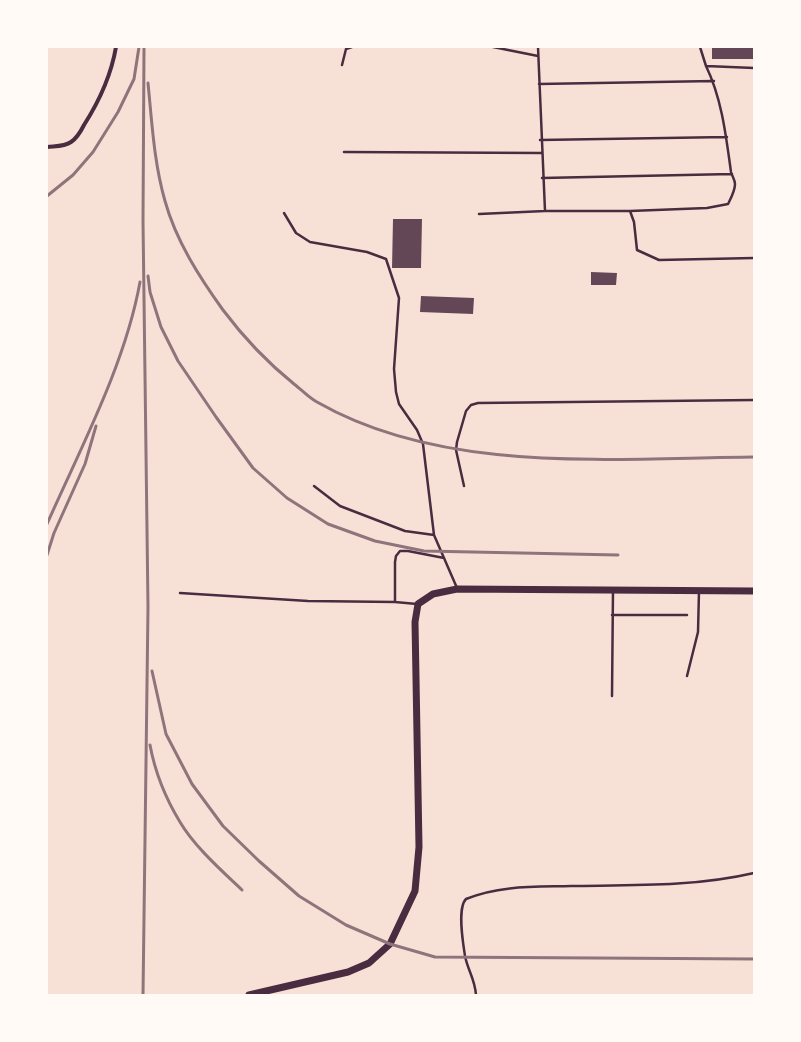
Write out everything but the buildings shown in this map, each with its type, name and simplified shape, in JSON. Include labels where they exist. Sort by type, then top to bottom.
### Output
[{"type":"main road","points":[[249,995],[348,972],[369,963],[390,944],[415,892],[419,847],[415,622],[418,604],[433,594],[457,589],[754,591]]},
{"type":"street","points":[[47,147],[70,143],[76,138],[100,100],[113,66],[116,47]]},
{"type":"lane","points":[[342,64],[346,49],[352,47]]},
{"type":"lane","points":[[493,47],[538,56]]},
{"type":"lane","points":[[538,47],[540,140],[545,211]]},
{"type":"lane","points":[[479,214],[545,211],[630,211],[707,208],[728,204],[733,196],[735,184],[732,174],[727,137],[714,81],[706,66],[700,47]]},
{"type":"lane","points":[[706,66],[754,68]]},
{"type":"lane","points":[[539,84],[714,81]]},
{"type":"lane","points":[[540,140],[727,137]]},
{"type":"lane","points":[[344,152],[541,152]]},
{"type":"lane","points":[[542,178],[732,174]]},
{"type":"lane","points":[[630,211],[634,222],[637,250],[659,260],[754,258]]},
{"type":"lane","points":[[284,213],[296,233],[310,242],[367,252],[386,259],[399,298],[394,369],[396,392],[399,404],[417,430],[423,444],[434,535],[457,589]]},
{"type":"lane","points":[[464,486],[456,450],[466,411],[471,405],[478,403],[754,400]]},
{"type":"lane","points":[[314,486],[340,506],[405,531],[434,535]]},
{"type":"lane","points":[[395,602],[395,562],[396,556],[400,551],[408,551],[444,558]]},
{"type":"lane","points":[[612,696],[613,590]]},
{"type":"lane","points":[[687,676],[698,632],[699,590]]},
{"type":"lane","points":[[180,593],[308,601],[395,602],[418,604]]},
{"type":"lane","points":[[612,615],[687,615]]},
{"type":"lane","points":[[476,995],[475,982],[465,957],[460,910],[462,902],[466,898],[502,888],[667,884],[723,881],[754,873]]},
{"type":"railway","points":[[47,196],[73,175],[93,152],[118,112],[134,79],[139,47]]},
{"type":"railway","points":[[143,995],[148,607],[143,221],[144,47]]},
{"type":"railway","points":[[148,83],[154,143],[161,187],[175,230],[182,245],[206,285],[239,330],[275,368],[314,400],[366,425],[419,442],[474,452],[530,457],[587,459],[754,457]]},
{"type":"railway","points":[[148,276],[150,292],[161,327],[178,361],[253,468],[287,498],[328,524],[375,541],[424,551],[618,555]]},
{"type":"railway","points":[[47,524],[113,375],[124,344],[140,282]]},
{"type":"railway","points":[[47,555],[54,533],[85,464],[96,426]]},
{"type":"railway","points":[[152,671],[166,734],[192,784],[223,826],[259,861],[299,896],[346,925],[390,944],[435,957],[754,959]]},
{"type":"railway","points":[[150,745],[162,785],[180,822],[200,849],[242,890]]}]
